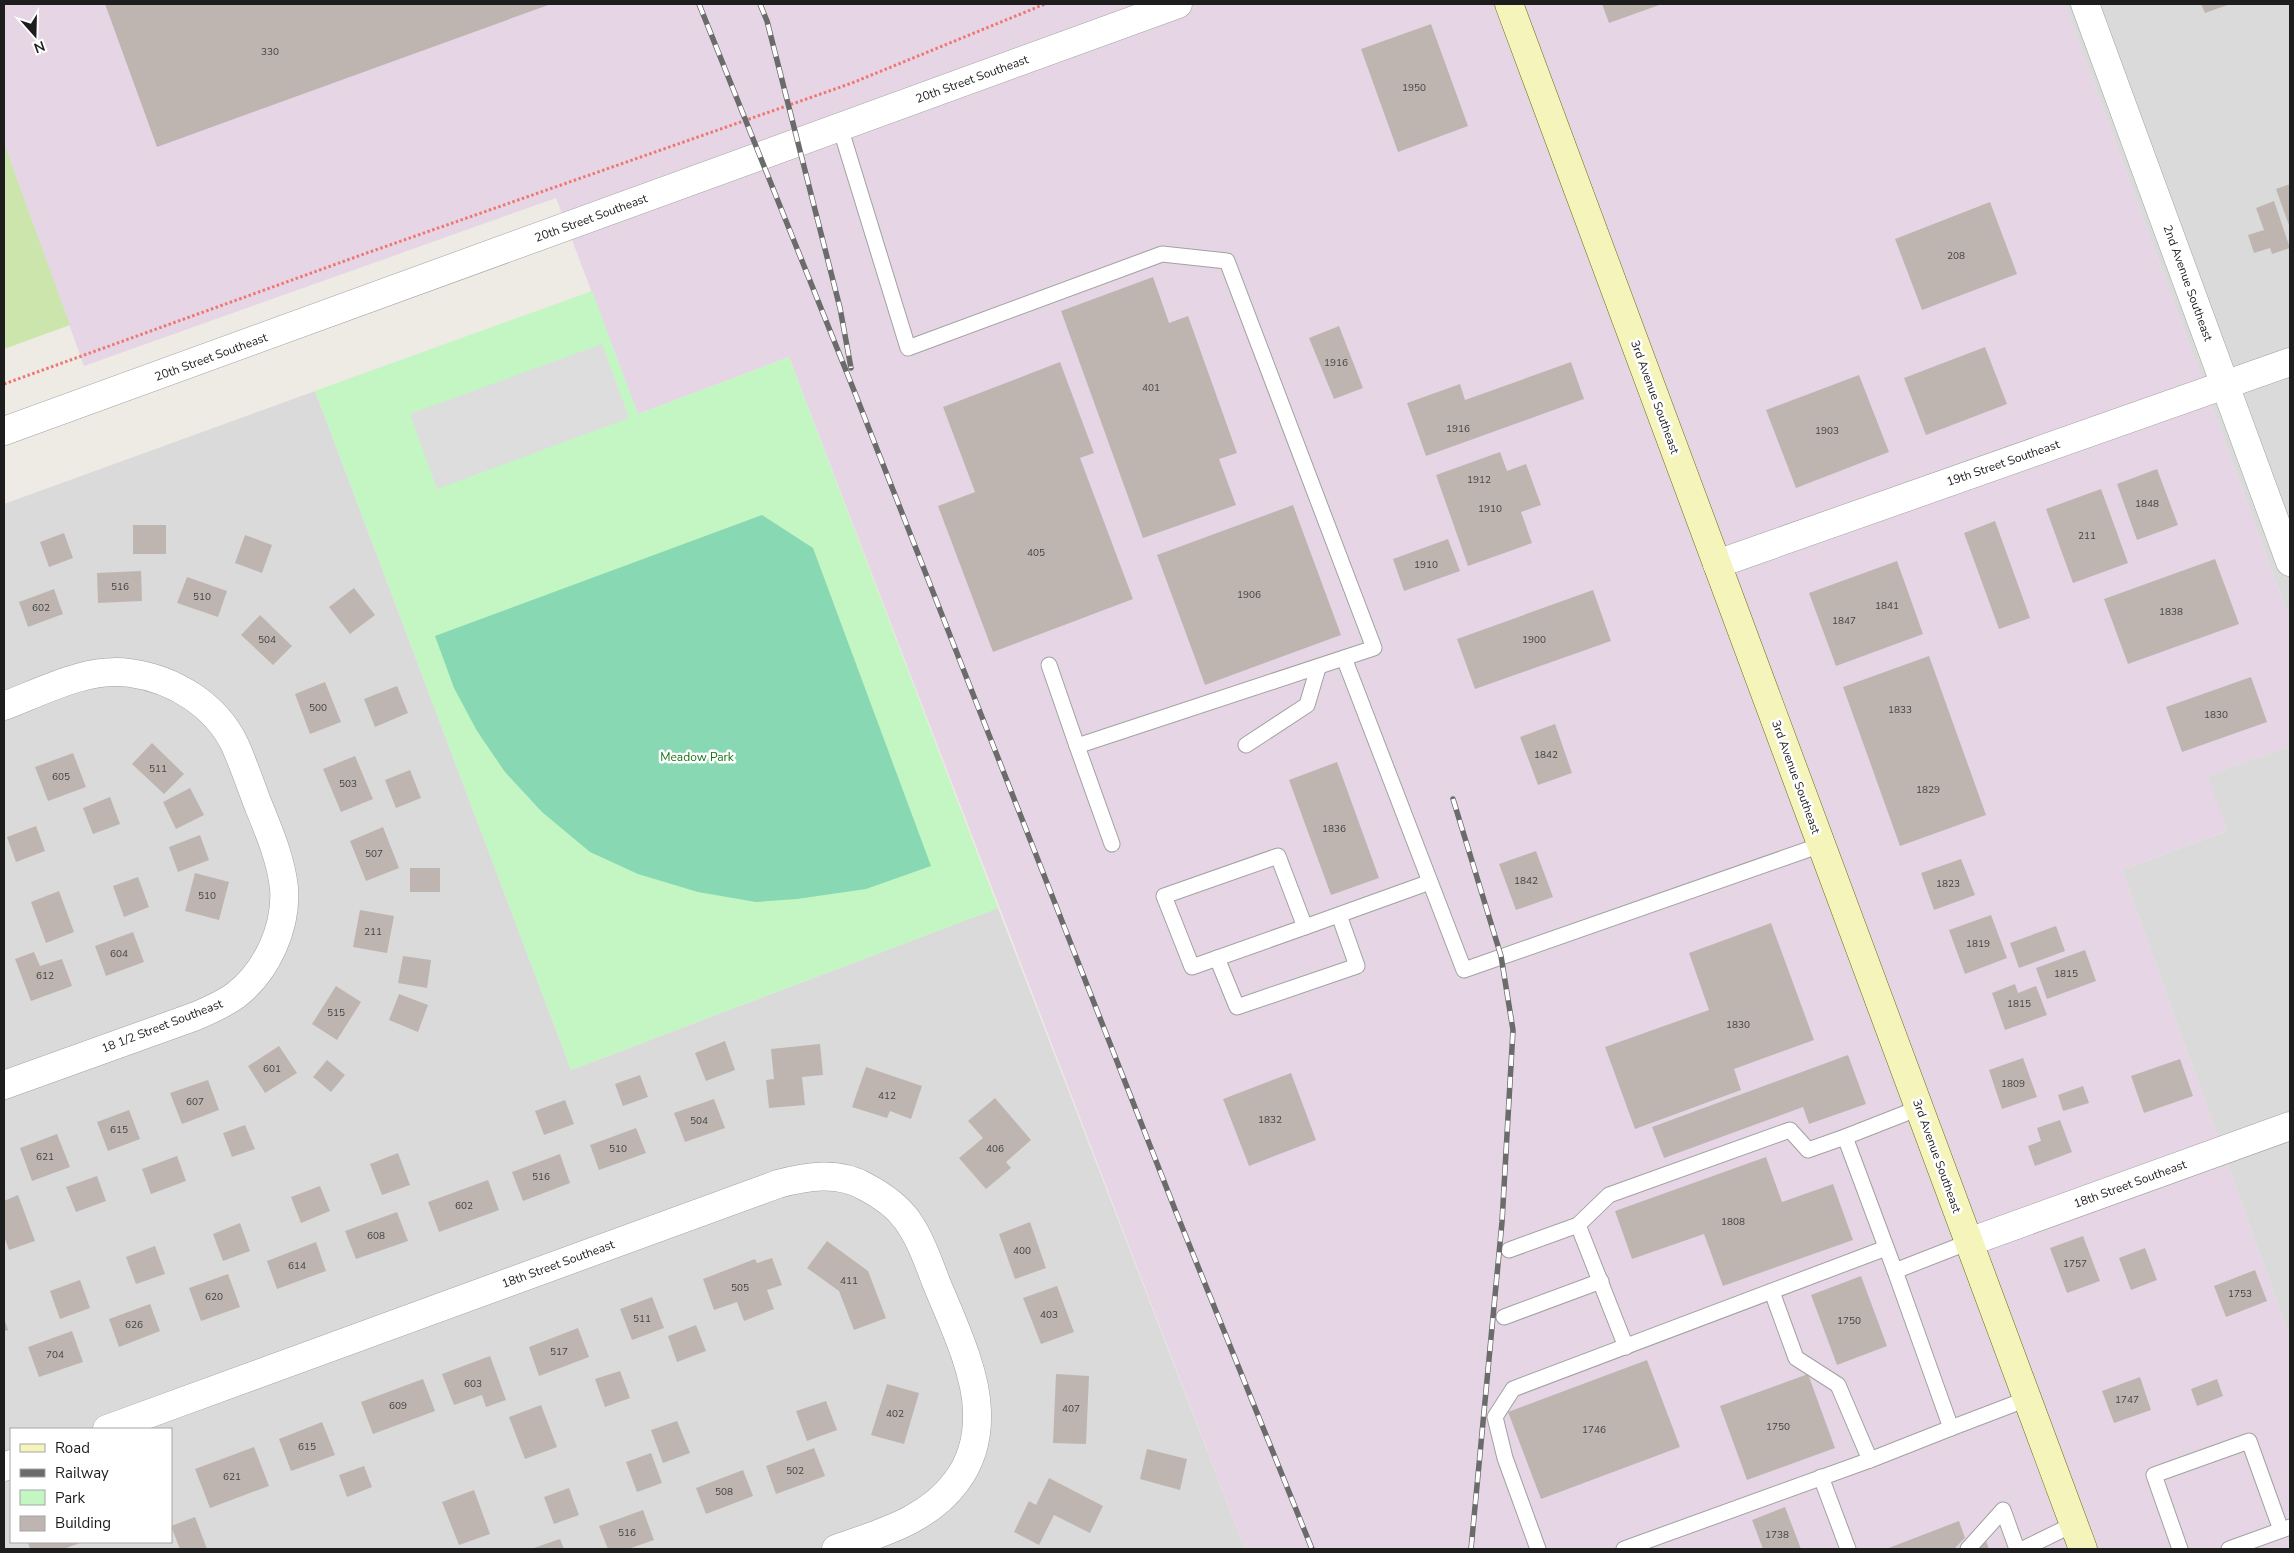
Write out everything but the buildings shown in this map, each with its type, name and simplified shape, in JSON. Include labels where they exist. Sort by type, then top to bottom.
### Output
[{"type":"main road","name":"3rd Avenue Southeast","points":[[1509,4],[2079,1537]]},
{"type":"street","name":"20th Street Southeast","points":[[4,431],[1178,4]]},
{"type":"street","name":"2nd Avenue Southeast","points":[[2086,4],[2290,562]]},
{"type":"street","name":"19th Street Southeast","points":[[1717,564],[2290,362]]},
{"type":"street","name":"18 1/2 Street Southeast","points":[[4,706],[72,680],[98,674],[132,673],[170,685],[198,700],[223,725],[235,745],[278,861],[284,899],[278,935],[264,962],[248,984],[223,1004],[4,1085]]},
{"type":"street","name":"18th Street Southeast","points":[[1969,1242],[2290,1126]]},
{"type":"street","name":"18th Street Southeast","points":[[110,1428],[778,1184],[810,1176],[838,1177],[858,1183],[878,1194],[899,1210],[913,1229],[949,1313],[966,1362],[977,1410],[974,1450],[964,1470],[944,1496],[922,1514],[892,1529],[836,1549]]},
{"type":"lane","points":[[840,127],[908,348],[1162,254],[1226,261],[1374,648],[1077,746]]},
{"type":"lane","points":[[1344,658],[1464,970],[1821,845]]},
{"type":"lane","points":[[1049,665],[1112,844]]},
{"type":"lane","points":[[1246,745],[1307,705],[1318,668]]},
{"type":"lane","points":[[1305,927],[1278,856],[1164,896],[1192,967],[1339,915],[1430,882]]},
{"type":"lane","points":[[1217,958],[1237,1007],[1357,966],[1339,915]]},
{"type":"lane","points":[[1508,1250],[1578,1224],[1610,1195],[1790,1130],[1808,1150],[1919,1108]]},
{"type":"lane","points":[[1845,1137],[1951,1428]]},
{"type":"lane","points":[[1578,1224],[1626,1348]]},
{"type":"lane","points":[[1895,1271],[1969,1242]]},
{"type":"lane","points":[[1538,1549],[1505,1458],[1495,1417],[1513,1388],[1626,1348],[1886,1248]]},
{"type":"lane","points":[[1504,1317],[1601,1281]]},
{"type":"lane","points":[[1772,1292],[1796,1358],[1838,1384],[1870,1460]]},
{"type":"lane","points":[[1624,1549],[1662,1543],[1820,1477],[1870,1460],[2027,1398]]},
{"type":"lane","points":[[2180,1549],[2154,1475],[2249,1440],[2286,1528],[2234,1548]]},
{"type":"lane","points":[[1820,1477],[1848,1549]]},
{"type":"lane","points":[[1968,1549],[2003,1510],[2017,1549]]},
{"type":"lane","points":[[2023,1549],[2079,1537]]},
{"type":"path","points":[[4,384],[355,257],[852,83],[1045,4]]},
{"type":"shaded area","points":[[4,4],[2065,4],[2290,620],[2290,746],[2208,776],[2227,831],[2122,870],[2290,1338],[2290,1549],[1245,1549],[789,357],[638,414],[556,198],[84,366],[4,143]]},
{"type":"shaded area","points":[[2065,4],[2290,4],[2290,620]]},
{"type":"shaded area","points":[[602,344],[629,418],[437,489],[410,414]]},
{"type":"shaded area","points":[[315,391],[571,1070],[998,908],[1245,1549],[4,1549],[4,504]]},
{"type":"shaded area","points":[[2290,746],[2290,1338],[2122,870],[2227,831],[2207,776]]},
{"type":"green space","points":[[4,143],[70,325],[4,349]]},
{"type":"green space","name":"Meadow Park","points":[[592,291],[638,414],[789,357],[998,908],[571,1070],[315,391]]},
{"type":"green space","points":[[762,515],[813,548],[931,866],[866,889],[797,899],[756,902],[698,892],[638,874],[590,852],[542,812],[505,772],[477,731],[454,688],[435,636]]},
{"type":"railway","points":[[699,4],[855,393],[1176,1212],[1312,1549]]},
{"type":"railway","points":[[760,4],[767,21],[840,308],[851,368]]},
{"type":"railway","points":[[1453,799],[1501,956],[1513,1030],[1502,1222],[1471,1549]]}]
